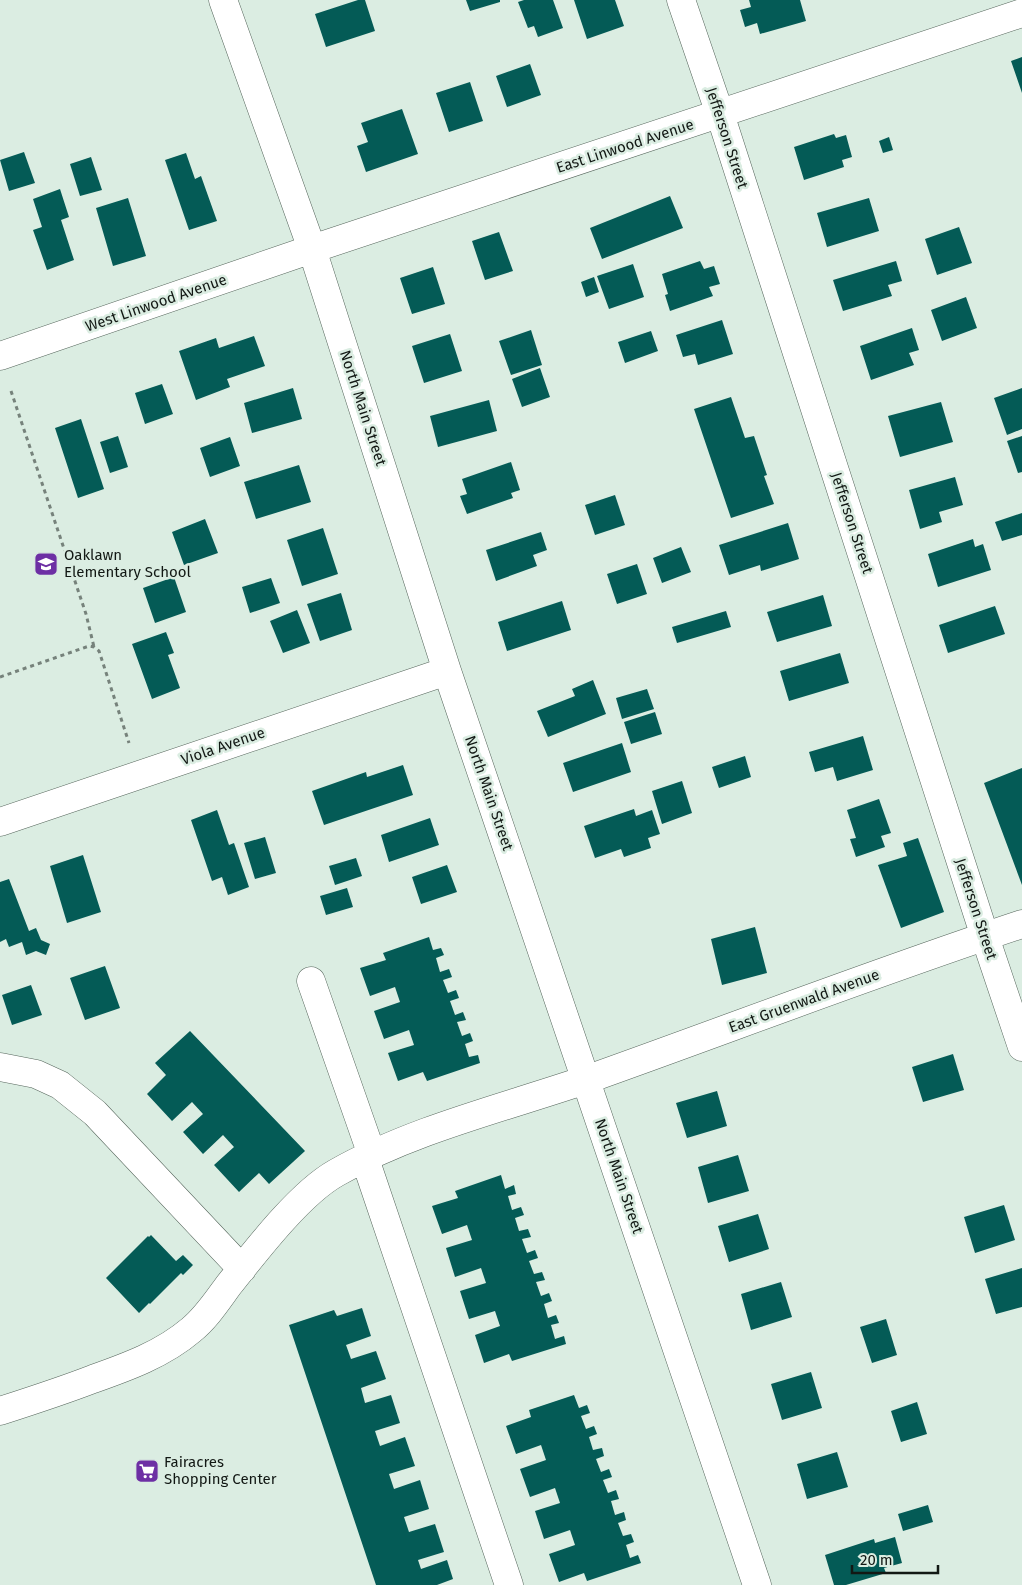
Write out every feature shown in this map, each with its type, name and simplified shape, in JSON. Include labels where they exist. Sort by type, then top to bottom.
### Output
[{"type":"street","name":"North Main Street","points":[[223,0],[312,249],[447,671],[757,1585]]},
{"type":"street","name":"Jefferson Street","points":[[681,0],[720,114],[1022,1047]]},
{"type":"street","name":"East Linwood Avenue","points":[[312,249],[1022,13]]},
{"type":"street","name":"West Linwood Avenue","points":[[0,356],[312,249]]},
{"type":"street","name":"Viola Avenue","points":[[0,822],[447,671]]},
{"type":"street","name":"East Gruenwald Avenue","points":[[0,1411],[122,1369],[162,1350],[191,1330],[208,1313],[286,1217],[314,1190],[334,1174],[369,1157],[478,1114],[586,1079],[1022,924]]},
{"type":"street","points":[[311,981],[509,1585]]},
{"type":"street","points":[[0,1067],[36,1074],[60,1085],[95,1113],[242,1269]]},
{"type":"path","points":[[11,391],[86,614],[94,646],[99,651],[128,743]]},
{"type":"path","points":[[0,677],[89,646],[94,646]]},
{"type":"building","points":[[358,0],[365,0],[375,31],[326,47],[315,14]]},
{"type":"building","points":[[466,0],[500,0],[500,2],[470,11]]},
{"type":"building","points":[[524,0],[553,0],[563,28],[538,37],[534,26],[528,28],[518,2]]},
{"type":"building","points":[[574,0],[615,0],[624,26],[587,39]]},
{"type":"building","points":[[749,0],[800,0],[806,21],[760,34],[757,23],[745,27],[740,10],[751,7]]},
{"type":"building","points":[[1022,57],[1022,93],[1011,61]]},
{"type":"building","points":[[530,64],[541,95],[507,107],[496,76]]},
{"type":"building","points":[[470,82],[483,121],[449,132],[436,93]]},
{"type":"building","points":[[402,109],[418,154],[366,172],[357,146],[368,142],[361,123]]},
{"type":"building","points":[[834,134],[836,138],[846,135],[852,157],[842,160],[844,167],[804,180],[794,147]]},
{"type":"building","points":[[889,137],[893,150],[883,153],[879,141]]},
{"type":"building","points":[[24,152],[35,183],[9,191],[0,160]]},
{"type":"building","points":[[186,153],[195,179],[201,176],[217,221],[189,230],[165,160]]},
{"type":"building","points":[[91,157],[102,190],[80,196],[70,164]]},
{"type":"building","points":[[60,189],[69,217],[61,220],[74,260],[47,270],[33,230],[42,227],[33,199]]},
{"type":"building","points":[[670,196],[683,228],[602,259],[590,228]]},
{"type":"building","points":[[128,198],[146,256],[113,266],[96,208]]},
{"type":"building","points":[[869,198],[879,231],[827,247],[817,213]]},
{"type":"building","points":[[959,227],[972,263],[937,275],[925,239]]},
{"type":"building","points":[[499,232],[513,271],[485,280],[472,241]]},
{"type":"building","points":[[700,261],[704,269],[714,266],[720,284],[709,287],[713,296],[670,311],[665,295],[668,294],[662,274]]},
{"type":"building","points":[[896,261],[902,281],[888,285],[892,296],[843,311],[833,280]]},
{"type":"building","points":[[633,264],[644,297],[609,309],[597,276]]},
{"type":"building","points":[[433,267],[445,304],[412,314],[400,278]]},
{"type":"building","points":[[594,277],[599,292],[586,297],[581,282]]},
{"type":"building","points":[[966,297],[977,328],[942,341],[931,310]]},
{"type":"building","points":[[722,320],[733,354],[698,365],[695,354],[683,357],[676,335]]},
{"type":"building","points":[[912,328],[919,350],[909,353],[914,365],[871,380],[860,346]]},
{"type":"building","points":[[531,330],[542,365],[511,375],[499,341]]},
{"type":"building","points":[[651,331],[658,351],[625,363],[618,342]]},
{"type":"building","points":[[450,334],[462,371],[424,383],[412,346]]},
{"type":"building","points":[[254,336],[265,366],[227,379],[230,387],[196,400],[179,351],[216,338],[219,348]]},
{"type":"building","points":[[540,368],[550,397],[522,407],[512,379]]},
{"type":"building","points":[[162,384],[173,414],[145,424],[135,393]]},
{"type":"building","points":[[293,388],[302,419],[252,433],[244,403]]},
{"type":"building","points":[[1022,388],[1022,429],[1007,435],[994,398]]},
{"type":"building","points":[[731,397],[745,438],[754,436],[767,475],[764,476],[774,504],[731,518],[694,409]]},
{"type":"building","points":[[489,400],[497,431],[438,447],[430,416]]},
{"type":"building","points":[[941,402],[953,442],[900,457],[888,416]]},
{"type":"building","points":[[81,419],[104,489],[78,498],[55,428]]},
{"type":"building","points":[[118,436],[128,467],[110,473],[100,442]]},
{"type":"building","points":[[1022,436],[1022,472],[1018,473],[1007,441]]},
{"type":"building","points":[[230,437],[240,466],[210,477],[200,448]]},
{"type":"building","points":[[511,462],[520,490],[511,493],[513,498],[467,514],[460,496],[467,494],[462,479]]},
{"type":"building","points":[[299,465],[311,502],[256,519],[244,482]]},
{"type":"building","points":[[955,477],[963,505],[939,512],[942,522],[920,529],[909,490]]},
{"type":"building","points":[[615,495],[625,525],[595,535],[585,505]]},
{"type":"building","points":[[1022,513],[1022,535],[1002,541],[995,522]]},
{"type":"building","points":[[205,519],[218,553],[184,565],[172,532]]},
{"type":"building","points":[[788,523],[799,559],[761,571],[760,565],[729,575],[719,545]]},
{"type":"building","points":[[323,528],[338,574],[302,586],[287,540]]},
{"type":"building","points":[[541,532],[547,550],[533,555],[537,566],[496,581],[486,550]]},
{"type":"building","points":[[973,539],[975,547],[983,544],[991,570],[938,587],[928,554]]},
{"type":"building","points":[[681,547],[691,572],[662,583],[653,558]]},
{"type":"building","points":[[637,564],[647,594],[617,604],[607,574]]},
{"type":"building","points":[[174,577],[186,612],[155,623],[143,588]]},
{"type":"building","points":[[271,578],[280,603],[250,613],[242,587]]},
{"type":"building","points":[[341,593],[352,630],[320,641],[307,604]]},
{"type":"building","points":[[823,595],[832,626],[777,642],[767,612]]},
{"type":"building","points":[[562,601],[571,630],[507,651],[498,622]]},
{"type":"building","points":[[995,606],[1005,634],[948,653],[939,625]]},
{"type":"building","points":[[297,610],[310,643],[283,653],[270,621]]},
{"type":"building","points":[[726,611],[731,627],[677,643],[672,627]]},
{"type":"building","points":[[166,632],[174,653],[168,655],[180,688],[152,699],[132,644]]},
{"type":"building","points":[[840,653],[849,683],[789,701],[780,671]]},
{"type":"building","points":[[593,680],[606,714],[548,737],[537,711],[575,696],[572,689]]},
{"type":"building","points":[[647,689],[654,709],[622,719],[616,698]]},
{"type":"building","points":[[655,712],[662,734],[631,744],[624,722]]},
{"type":"building","points":[[863,736],[873,770],[837,781],[833,767],[815,772],[809,752]]},
{"type":"building","points":[[622,743],[631,772],[573,792],[563,763]]},
{"type":"building","points":[[745,756],[751,777],[719,788],[712,767]]},
{"type":"building","points":[[403,765],[413,795],[324,825],[312,791],[366,772],[367,777]]},
{"type":"building","points":[[1022,768],[1022,885],[984,783]]},
{"type":"building","points":[[682,781],[692,813],[662,824],[652,791]]},
{"type":"building","points":[[879,799],[891,833],[881,836],[885,847],[856,857],[850,839],[856,838],[847,810]]},
{"type":"building","points":[[634,809],[636,816],[652,810],[660,834],[648,838],[651,848],[624,857],[621,849],[595,858],[584,826]]},
{"type":"building","points":[[217,810],[229,845],[234,843],[249,887],[228,895],[222,877],[212,881],[191,820]]},
{"type":"building","points":[[430,818],[439,845],[389,862],[381,835]]},
{"type":"building","points":[[265,837],[276,873],[255,879],[244,843]]},
{"type":"building","points":[[918,838],[944,912],[901,928],[878,865],[907,856],[903,843]]},
{"type":"building","points":[[83,855],[101,912],[67,923],[50,866]]},
{"type":"building","points":[[356,858],[362,876],[335,885],[329,866]]},
{"type":"building","points":[[447,865],[457,892],[421,904],[412,877]]},
{"type":"building","points":[[9,879],[29,931],[36,928],[41,940],[50,944],[46,955],[36,951],[26,955],[22,942],[9,947],[6,939],[0,942],[0,882]]},
{"type":"building","points":[[347,888],[353,907],[326,915],[320,896]]},
{"type":"building","points":[[755,927],[767,973],[722,985],[711,939]]},
{"type":"building","points":[[429,937],[433,950],[441,948],[444,955],[436,958],[440,972],[449,969],[452,977],[443,980],[448,993],[456,990],[459,998],[450,1001],[455,1015],[463,1012],[466,1020],[457,1022],[462,1036],[470,1033],[473,1041],[465,1044],[469,1057],[478,1055],[480,1063],[427,1081],[423,1072],[398,1081],[388,1053],[414,1045],[409,1030],[384,1039],[374,1011],[400,1002],[395,987],[370,996],[360,968],[386,960],[383,953]]},
{"type":"building","points":[[105,966],[120,1008],[85,1020],[70,978]]},
{"type":"building","points":[[31,985],[42,1015],[12,1025],[2,995]]},
{"type":"building","points":[[190,1031],[305,1151],[269,1184],[259,1173],[239,1192],[214,1165],[234,1147],[223,1135],[203,1154],[183,1132],[203,1114],[192,1102],[172,1121],[147,1094],[166,1075],[155,1063]]},
{"type":"building","points":[[953,1054],[964,1090],[923,1102],[912,1067]]},
{"type":"building","points":[[717,1091],[727,1126],[687,1138],[676,1103]]},
{"type":"building","points":[[738,1155],[749,1191],[708,1203],[698,1167]]},
{"type":"building","points":[[501,1175],[505,1189],[514,1185],[516,1194],[508,1196],[512,1210],[521,1207],[524,1215],[515,1218],[519,1231],[528,1229],[531,1237],[522,1239],[527,1253],[535,1250],[538,1258],[529,1261],[534,1274],[542,1272],[545,1280],[536,1282],[541,1296],[549,1293],[552,1301],[544,1304],[548,1318],[556,1315],[559,1323],[551,1325],[555,1339],[564,1336],[566,1344],[512,1361],[509,1354],[484,1363],[475,1335],[500,1326],[495,1311],[469,1319],[460,1291],[486,1283],[481,1268],[455,1277],[446,1248],[472,1240],[467,1225],[442,1234],[432,1206],[458,1198],[455,1191]]},
{"type":"building","points":[[1004,1205],[1015,1240],[975,1253],[964,1217]]},
{"type":"building","points":[[758,1214],[769,1249],[729,1262],[718,1226]]},
{"type":"building","points":[[151,1235],[176,1261],[183,1255],[193,1265],[183,1275],[181,1273],[139,1313],[106,1278]]},
{"type":"building","points":[[1022,1268],[1022,1307],[996,1314],[985,1279]]},
{"type":"building","points":[[781,1282],[792,1317],[751,1330],[741,1294]]},
{"type":"building","points":[[362,1308],[371,1336],[346,1345],[351,1359],[376,1351],[386,1379],[361,1388],[365,1403],[391,1395],[400,1423],[375,1431],[380,1446],[405,1437],[415,1466],[389,1474],[394,1489],[420,1480],[429,1509],[404,1517],[409,1532],[435,1524],[444,1552],[418,1560],[421,1569],[447,1560],[453,1579],[437,1585],[376,1585],[289,1325],[334,1310],[337,1316]]},
{"type":"building","points":[[886,1319],[897,1355],[872,1363],[860,1327]]},
{"type":"building","points":[[811,1372],[822,1408],[782,1420],[771,1384]]},
{"type":"building","points":[[574,1395],[579,1408],[587,1405],[590,1413],[581,1416],[586,1429],[594,1426],[597,1434],[589,1437],[593,1450],[602,1448],[604,1456],[596,1459],[601,1472],[609,1469],[612,1477],[603,1480],[608,1493],[616,1490],[619,1499],[611,1501],[615,1515],[624,1512],[626,1520],[618,1523],[623,1536],[631,1534],[634,1542],[626,1545],[630,1558],[638,1555],[641,1563],[587,1581],[584,1573],[559,1582],[549,1554],[575,1545],[570,1530],[544,1539],[535,1511],[560,1503],[555,1488],[530,1497],[520,1469],[546,1460],[541,1445],[516,1454],[506,1426],[531,1417],[529,1410]]},
{"type":"building","points":[[917,1402],[927,1434],[901,1442],[891,1411]]},
{"type":"building","points":[[837,1452],[848,1487],[807,1499],[797,1464]]},
{"type":"building","points":[[928,1505],[933,1522],[903,1531],[898,1514]]},
{"type":"building","points":[[895,1537],[902,1563],[884,1568],[886,1573],[846,1585],[834,1585],[825,1555],[874,1539],[875,1543]]},
{"type":"place","name":"Oaklawn Elementary School","points":[[46,564]]},
{"type":"place","name":"Fairacres Shopping Center","points":[[147,1471]]}]
